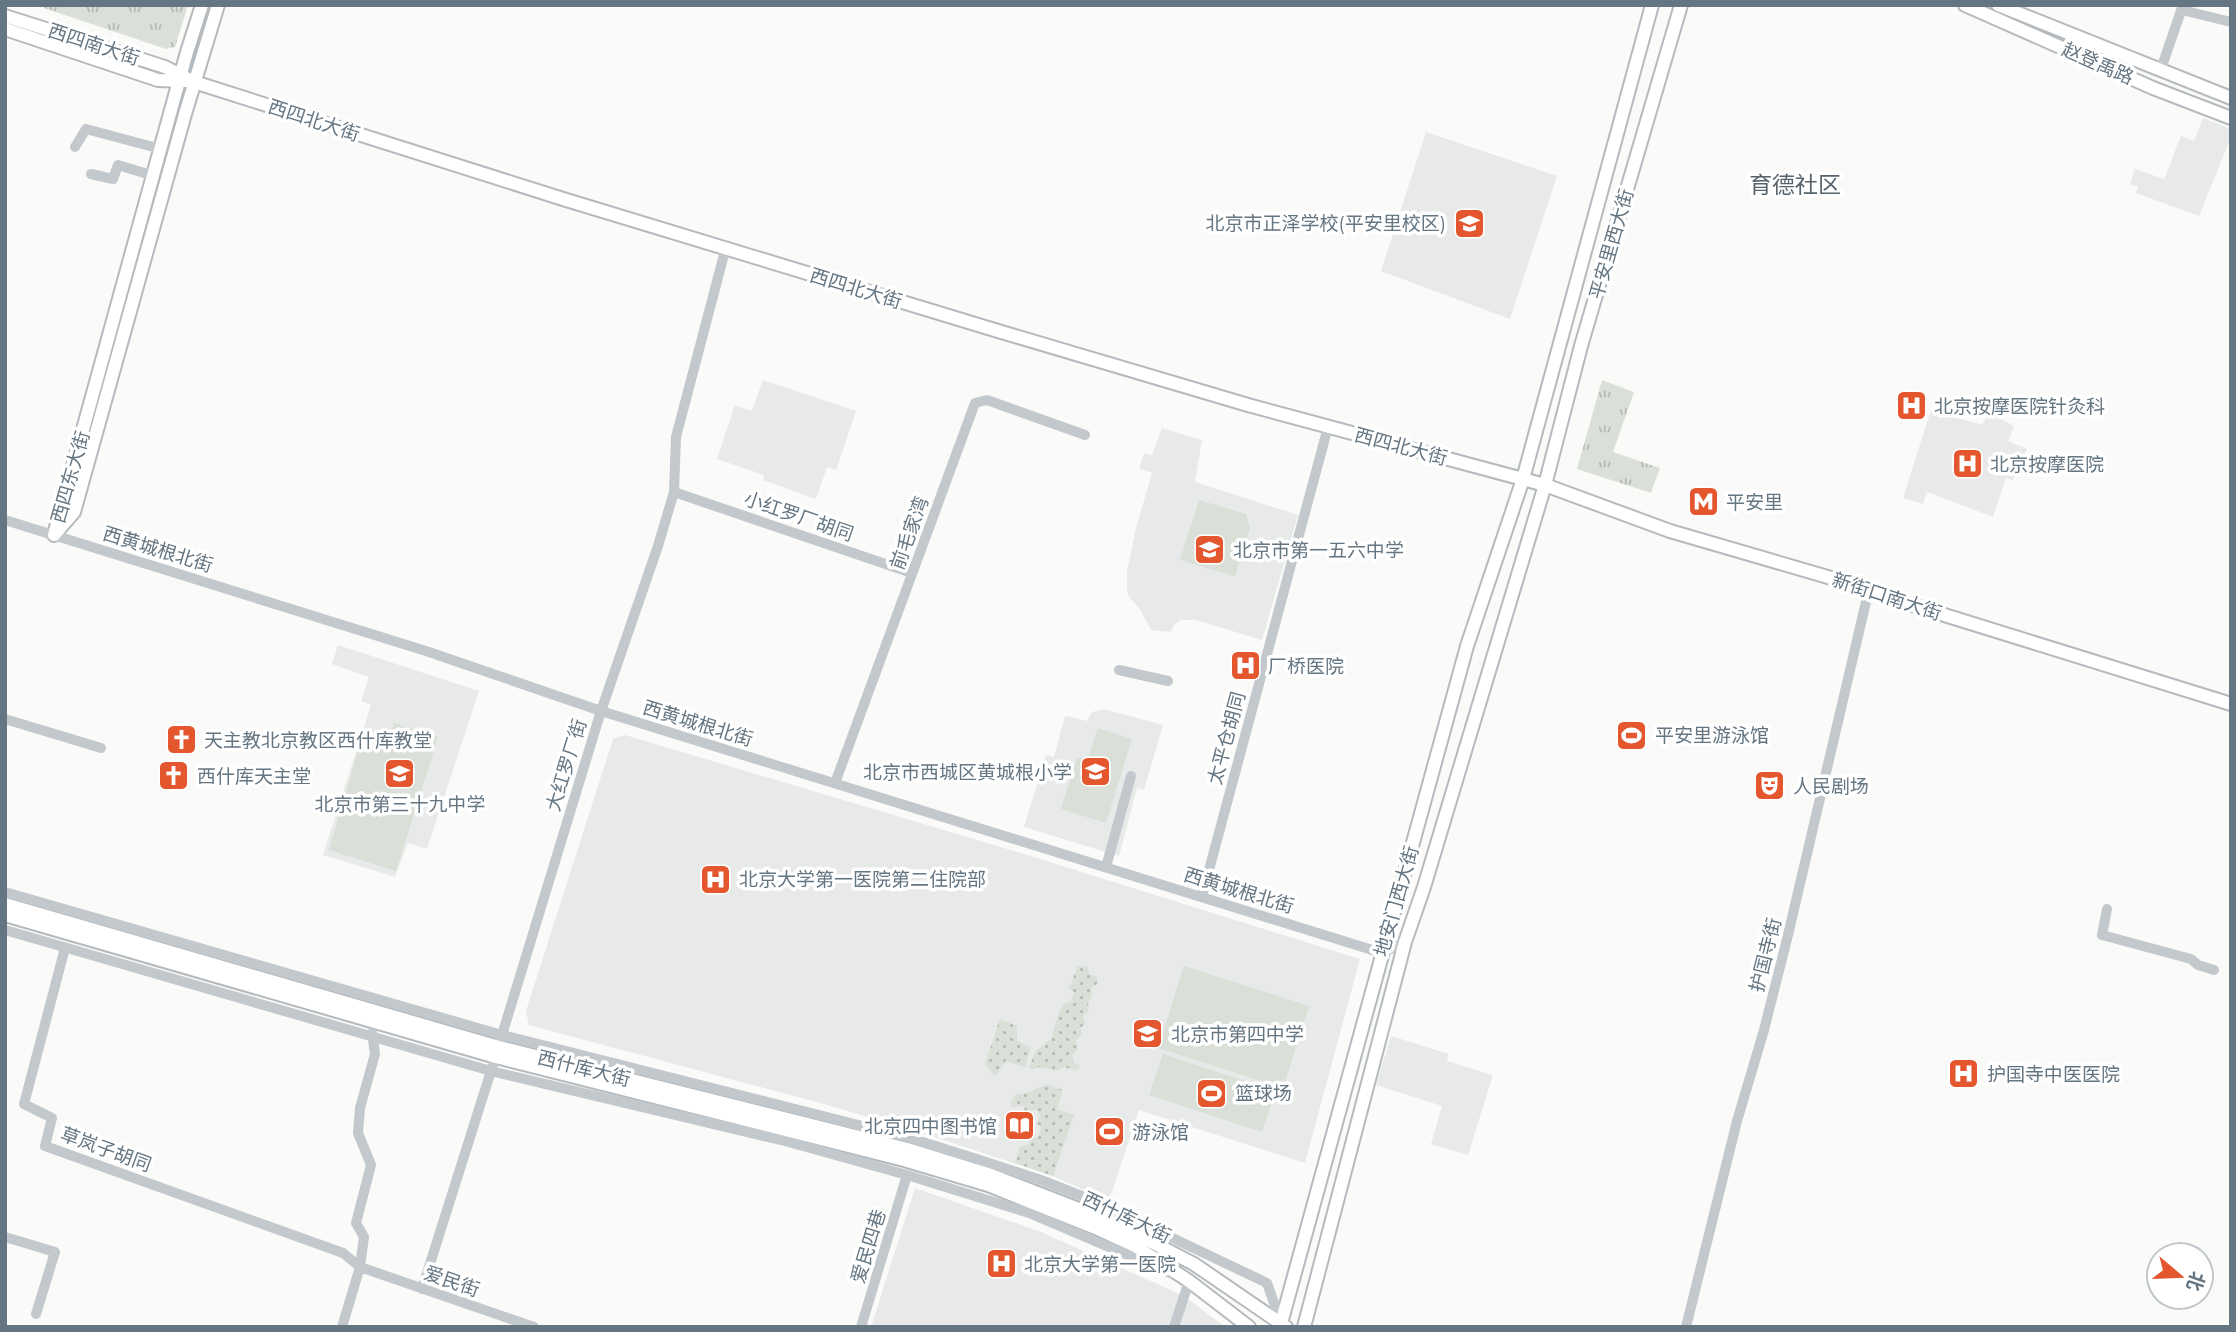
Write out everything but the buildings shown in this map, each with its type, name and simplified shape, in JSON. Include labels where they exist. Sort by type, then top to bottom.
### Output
[{"type":"main road","name":"西四东大街","points":[[54,535],[202,5]]},
{"type":"main road","name":"西四东大街","points":[[54,535],[74,512],[218,5]]},
{"type":"main road","name":"平安里西大街","points":[[1523,479],[1652,5]]},
{"type":"main road","name":"平安里西大街","points":[[1545,485],[1581,346],[1681,5]]},
{"type":"main road","name":"赵登禹路","points":[[1965,5],[2153,88],[2231,118]]},
{"type":"main road","name":"赵登禹路","points":[[1998,5],[2231,98]]},
{"type":"main road","name":"西四南大街","points":[[5,16],[164,67],[180,78]]},
{"type":"main road","name":"西四南大街","points":[[5,29],[158,80],[180,78]]},
{"type":"main road","name":"西四北大街","points":[[180,78],[972,323],[1328,427],[1545,485]]},
{"type":"main road","name":"地安门西大街","points":[[1283,1326],[1467,646],[1523,479]]},
{"type":"main road","name":"地安门西大街","points":[[1304,1327],[1405,942],[1545,485]]},
{"type":"main road","name":"新街口南大街","points":[[1545,485],[1670,531],[1869,589],[1909,604],[2231,704]]},
{"type":"main road","name":"西什库大街","points":[[5,904],[988,1185],[1123,1240],[1189,1281],[1249,1327]]},
{"type":"main road","name":"西什库大街","points":[[5,915],[371,1021],[499,1046],[907,1149],[991,1175],[1091,1213],[1138,1235],[1194,1264],[1283,1326]]},
{"type":"street","points":[[2161,69],[2183,8],[2231,22]]},
{"type":"street","points":[[75,147],[86,129],[161,149]]},
{"type":"street","points":[[91,174],[113,179],[118,165],[154,176]]},
{"type":"street","name":"大红罗厂街","points":[[422,1289],[601,711],[658,547],[674,492],[676,437],[726,247]]},
{"type":"street","name":"前毛家湾","points":[[835,783],[975,403],[987,400],[1085,435]]},
{"type":"street","name":"太平仓胡同","points":[[1202,896],[1328,427]]},
{"type":"street","name":"小红罗厂胡同","points":[[674,492],[912,573]]},
{"type":"street","name":"西黄城根北街","points":[[5,520],[426,651],[601,711],[1382,953]]},
{"type":"street","name":"护国寺街","points":[[1686,1327],[1737,1121],[1764,1030],[1800,886],[1869,589]]},
{"type":"street","points":[[1119,670],[1168,681]]},
{"type":"street","points":[[5,719],[102,748]]},
{"type":"street","points":[[1106,867],[1131,776]]},
{"type":"street","name":"西什库大街","points":[[5,892],[499,1046],[909,1138],[1041,1180],[1097,1202],[1267,1283],[1283,1326]]},
{"type":"street","points":[[2107,909],[2102,935],[2191,959],[2198,965],[2214,970]]},
{"type":"street","name":"西什库大街","points":[[5,930],[491,1071],[785,1141],[907,1175],[1029,1213],[1189,1281]]},
{"type":"street","points":[[1382,953],[1405,942]]},
{"type":"street","name":"草岚子胡同","points":[[65,948],[24,1104],[52,1118],[45,1146],[343,1253],[360,1267]]},
{"type":"street","points":[[342,1327],[360,1267],[364,1237],[356,1223],[371,1165],[358,1133],[360,1108],[375,1054],[371,1021]]},
{"type":"street","name":"爱民四巷","points":[[861,1327],[907,1175]]},
{"type":"street","points":[[5,1237],[55,1252],[36,1314]]},
{"type":"street","name":"爱民街","points":[[360,1267],[534,1327]]},
{"type":"street","points":[[1174,1327],[1189,1281]]},
{"type":"shaded area","points":[[2203,118],[2231,129],[2231,137],[2199,216],[2136,193],[2138,187],[2130,184],[2135,169],[2164,179],[2181,136],[2194,141]]},
{"type":"shaded area","name":"北京市正泽学校(平安里校区)","points":[[1426,132],[1557,176],[1510,319],[1381,271]]},
{"type":"shaded area","points":[[763,380],[856,411],[836,470],[827,467],[816,499],[763,480],[764,475],[717,459],[735,405],[752,411]]},
{"type":"shaded area","name":"北京按摩医院","points":[[1931,410],[1982,425],[1989,413],[2014,426],[2008,441],[2027,449],[2013,481],[2006,478],[1993,517],[1927,492],[1923,504],[1903,498]]},
{"type":"shaded area","name":"北京市第一五六中学","points":[[1162,428],[1202,440],[1195,482],[1298,515],[1262,640],[1196,620],[1181,620],[1170,632],[1151,630],[1140,609],[1129,597],[1127,572],[1152,473],[1139,469],[1144,453],[1152,455]]},
{"type":"shaded area","name":"北京市第三十九中学","points":[[338,645],[479,691],[427,849],[408,843],[395,877],[323,855],[371,705],[361,701],[369,677],[332,664]]},
{"type":"shaded area","name":"北京市西城区黄城根小学","points":[[1104,709],[1163,725],[1144,790],[1137,788],[1119,856],[1024,827],[1046,755],[1054,757],[1065,716],[1087,721],[1092,712]]},
{"type":"shaded area","points":[[625,735],[1014,851],[1360,959],[1305,1163],[1139,1110],[1109,1201],[1053,1176],[925,1134],[529,1025],[526,1011],[613,739]]},
{"type":"shaded area","points":[[1391,1036],[1449,1054],[1447,1061],[1493,1075],[1468,1155],[1431,1144],[1442,1106],[1376,1085]]},
{"type":"shaded area","name":"北京大学第一医院","points":[[915,1188],[1041,1232],[1184,1296],[1225,1327],[962,1327],[955,1324],[953,1327],[871,1327]]},
{"type":"green space","points":[[44,5],[188,5],[175,47],[166,49],[44,8]]},
{"type":"green space","points":[[1602,380],[1634,392],[1613,452],[1660,468],[1651,493],[1577,469]]},
{"type":"green space","points":[[1199,500],[1246,514],[1250,528],[1235,576],[1180,560]]},
{"type":"green space","points":[[394,723],[438,737],[396,871],[329,850],[362,737],[387,745]]},
{"type":"green space","points":[[1098,728],[1132,739],[1106,823],[1061,809],[1077,758],[1087,761]]},
{"type":"green space","points":[[1078,966],[1087,966],[1089,974],[1097,977],[1098,983],[1091,988],[1089,1010],[1083,1016],[1085,1024],[1080,1028],[1082,1034],[1076,1041],[1078,1049],[1072,1055],[1074,1064],[1080,1065],[1077,1071],[1064,1067],[1057,1071],[1040,1067],[1029,1068],[1035,1052],[1051,1039],[1060,1009],[1065,1003],[1071,1002],[1074,992],[1069,988]]},
{"type":"green space","points":[[1184,966],[1309,1006],[1283,1088],[1158,1048]]},
{"type":"green space","points":[[1000,1019],[1017,1026],[1017,1041],[1031,1047],[1025,1067],[1006,1061],[995,1076],[985,1064]]},
{"type":"green space","name":"篮球场","points":[[1163,1054],[1275,1091],[1262,1132],[1149,1095]]},
{"type":"green space","points":[[1049,1085],[1063,1090],[1057,1109],[1074,1115],[1053,1176],[1015,1163],[1020,1146],[1029,1145],[1031,1138],[1038,1137],[1041,1128],[1036,1124],[1040,1116],[1036,1110],[1025,1111],[1023,1106],[1011,1107],[1011,1100],[1017,1094]]},
{"type":"place","name":"北京市正泽学校(平安里校区)","points":[[1469,223]]},
{"type":"place","name":"北京按摩医院针灸科","points":[[1911,406]]},
{"type":"place","name":"北京按摩医院","points":[[1967,464]]},
{"type":"place","name":"平安里","points":[[1703,502]]},
{"type":"place","name":"北京市第一五六中学","points":[[1210,550]]},
{"type":"place","name":"厂桥医院","points":[[1245,666]]},
{"type":"place","name":"平安里游泳馆","points":[[1632,735]]},
{"type":"place","name":"天主教北京教区西什库教堂","points":[[181,740]]},
{"type":"place","name":"北京市西城区黄城根小学","points":[[1095,772]]},
{"type":"place","name":"北京市第三十九中学","points":[[400,773]]},
{"type":"place","name":"西什库天主堂","points":[[174,776]]},
{"type":"place","name":"人民剧场","points":[[1770,786]]},
{"type":"place","name":"北京大学第一医院第二住院部","points":[[716,879]]},
{"type":"place","name":"北京市第四中学","points":[[1148,1034]]},
{"type":"place","name":"护国寺中医医院","points":[[1964,1074]]},
{"type":"place","name":"篮球场","points":[[1212,1093]]},
{"type":"place","name":"北京四中图书馆","points":[[1020,1126]]},
{"type":"place","name":"游泳馆","points":[[1109,1132]]},
{"type":"place","name":"北京大学第一医院","points":[[1001,1264]]},
{"type":"district","name":"育德社区","points":[[1795,185]]}]
